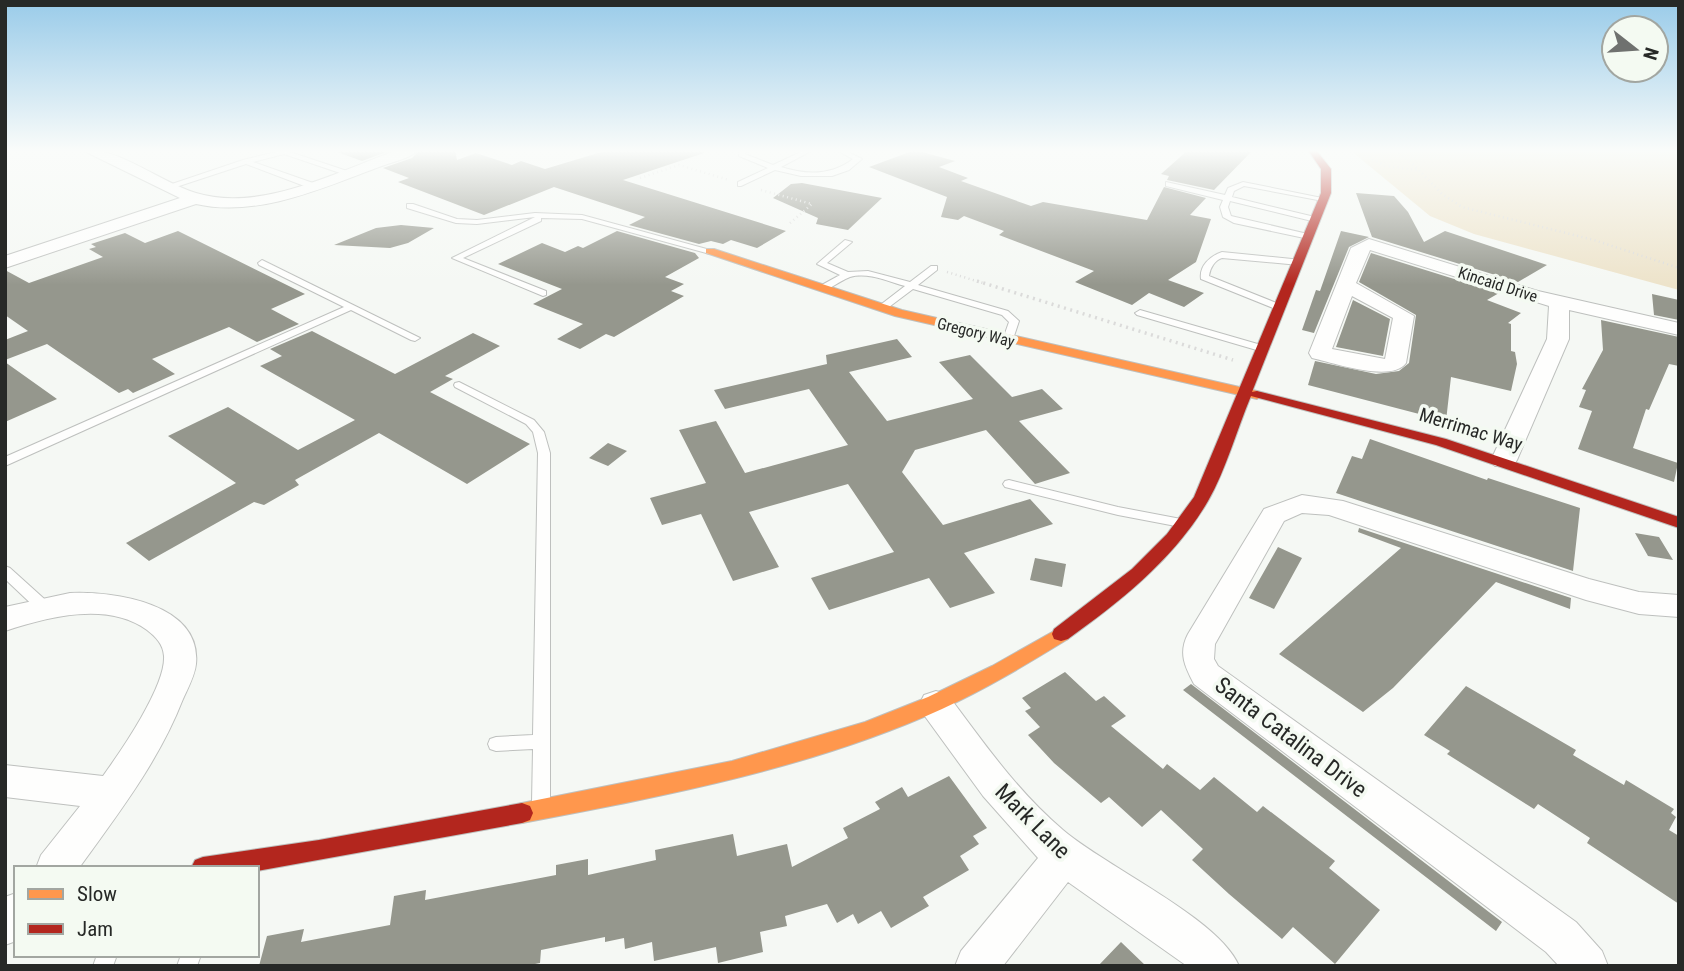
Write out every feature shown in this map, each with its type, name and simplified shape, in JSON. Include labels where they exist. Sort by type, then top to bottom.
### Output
[{"type":"street","points":[[191,195],[228,203],[268,195]]},
{"type":"street","points":[[229,866],[723,775],[833,743],[936,705],[1021,659],[1090,614],[1146,565],[1185,524],[1218,465],[1324,195]]},
{"type":"street","points":[[5,262],[197,198]]},
{"type":"street","name":"Kincaid Drive","points":[[1347,286],[1360,248],[1369,244],[1559,302],[1679,329]]},
{"type":"street","name":"Gregory Way","points":[[710,251],[882,307],[1007,340],[1247,393]]},
{"type":"street","points":[[1504,460],[1558,339],[1559,302]]},
{"type":"street","name":"Merrimac Way","points":[[1247,393],[1360,419],[1504,460],[1679,523]]},
{"type":"street","name":"Santa Catalina Drive","points":[[1587,966],[1561,937],[1206,675],[1198,659],[1199,643],[1274,514],[1285,507],[1301,504],[1333,507],[1586,589],[1639,603],[1679,606]]},
{"type":"street","points":[[5,619],[86,602],[117,605],[162,623],[176,641],[180,664],[164,707],[112,793],[57,866]]},
{"type":"street","name":"Mark Lane","points":[[936,705],[993,782],[1064,856],[1193,941],[1218,966]]},
{"type":"street","points":[[5,781],[112,793]]},
{"type":"street","points":[[976,966],[1064,856]]},
{"type":"lane","points":[[1216,195],[1316,219]]},
{"type":"lane","points":[[1303,195],[1323,199]]},
{"type":"lane","points":[[1228,198],[1224,206],[1227,216],[1309,237]]},
{"type":"lane","points":[[410,206],[467,222],[547,215],[582,217],[621,225],[710,251]]},
{"type":"lane","points":[[543,293],[456,258],[547,215]]},
{"type":"lane","points":[[845,274],[821,264],[848,242]]},
{"type":"lane","points":[[1281,308],[1212,281],[1205,277],[1205,270],[1215,257],[1222,255],[1299,262]]},
{"type":"lane","points":[[262,262],[415,338]]},
{"type":"lane","points":[[882,307],[934,268]]},
{"type":"lane","points":[[823,288],[845,274],[860,271],[912,285],[1005,313],[1014,321],[1007,340]]},
{"type":"lane","points":[[5,462],[351,307]]},
{"type":"lane","points":[[1140,313],[1264,349]]},
{"type":"lane","points":[[459,385],[530,422],[539,429],[541,437],[544,453],[541,810]]},
{"type":"lane","points":[[1009,484],[1118,511],[1185,524]]},
{"type":"lane","points":[[5,571],[46,609]]},
{"type":"lane","points":[[496,744],[542,741]]},
{"type":"path","points":[[1442,195],[1460,206],[1512,223],[1587,238],[1679,268]]},
{"type":"path","points":[[934,268],[1257,367]]},
{"type":"shaded area","points":[[1405,195],[1679,195],[1679,290],[1474,234],[1430,216]]},
{"type":"building","points":[[433,195],[533,195],[484,215]]},
{"type":"building","points":[[579,195],[672,195],[786,231],[757,248],[731,240],[723,244],[711,241],[699,244],[629,225],[645,217]]},
{"type":"building","points":[[776,195],[868,195],[882,198],[848,230],[816,224],[818,218],[773,198]]},
{"type":"building","points":[[943,195],[1001,195],[1031,206],[1043,202],[1147,220],[1160,195],[1206,198],[1190,215],[1211,219],[1196,262],[1168,280],[1204,293],[1184,307],[1149,293],[1132,305],[1075,282],[1094,271],[999,235],[1004,231],[964,216],[958,220],[941,217],[947,197]]},
{"type":"building","points":[[1357,195],[1394,196],[1408,212],[1424,242],[1445,231],[1547,265],[1518,282],[1372,237]]},
{"type":"building","points":[[401,225],[434,228],[408,243],[390,248],[334,245],[376,228]]},
{"type":"building","points":[[178,231],[305,294],[271,309],[299,324],[257,342],[229,327],[152,359],[175,374],[133,393],[128,389],[119,393],[47,344],[5,360],[5,340],[28,331],[5,315],[5,270],[29,283],[103,257],[89,249],[96,247],[91,244],[125,233],[145,243]]},
{"type":"building","points":[[617,231],[695,253],[699,258],[665,277],[684,284],[671,291],[684,296],[614,337],[606,334],[580,349],[557,339],[583,324],[533,304],[562,289],[498,264],[542,243],[565,252],[578,246],[583,248]]},
{"type":"building","points":[[1341,231],[1369,237],[1349,247],[1314,333],[1302,330],[1316,290],[1320,291]]},
{"type":"building","points":[[1371,253],[1499,293],[1487,300],[1521,313],[1508,323],[1511,324],[1511,351],[1515,352],[1517,364],[1511,391],[1451,377],[1446,421],[1308,385],[1315,361],[1376,374],[1399,371],[1409,363],[1416,315],[1359,282]]},
{"type":"building","points":[[1652,294],[1679,300],[1679,320],[1654,315]]},
{"type":"building","points":[[1353,300],[1390,319],[1383,356],[1336,347]]},
{"type":"building","points":[[1601,320],[1679,337],[1679,366],[1669,364],[1649,410],[1646,409],[1633,448],[1678,463],[1674,482],[1578,449],[1592,411],[1579,407],[1586,390],[1582,389],[1603,350]]},
{"type":"building","points":[[312,331],[395,374],[473,333],[500,346],[445,376],[453,379],[430,392],[530,444],[467,484],[379,433],[295,480],[299,485],[264,505],[254,502],[149,561],[126,543],[236,483],[168,436],[228,407],[298,450],[355,420],[260,366],[282,356],[270,349]]},
{"type":"building","points":[[897,339],[912,357],[849,372],[887,421],[973,399],[939,362],[970,355],[1012,397],[1042,389],[1063,409],[1019,421],[1070,473],[1035,484],[986,430],[915,450],[902,472],[943,525],[1030,499],[1053,524],[964,553],[995,593],[950,608],[929,578],[829,610],[811,578],[894,552],[848,484],[749,512],[779,567],[733,581],[701,514],[662,525],[650,498],[706,483],[679,430],[716,421],[745,473],[848,445],[809,389],[725,409],[714,390],[827,364],[826,355]]},
{"type":"building","points":[[5,362],[57,399],[5,422]]},
{"type":"building","points":[[1370,439],[1487,480],[1488,478],[1580,508],[1573,571],[1336,493],[1352,456],[1362,459]]},
{"type":"building","points":[[608,443],[627,451],[608,466],[589,458]]},
{"type":"building","points":[[1359,528],[1571,598],[1570,609],[1496,582],[1393,688],[1363,712],[1279,654],[1401,548],[1358,532]]},
{"type":"building","points":[[1635,533],[1659,537],[1673,560],[1648,556]]},
{"type":"building","points":[[1278,547],[1302,558],[1274,609],[1249,598]]},
{"type":"building","points":[[1035,558],[1066,564],[1062,587],[1030,580]]},
{"type":"building","points":[[1065,672],[1096,701],[1104,696],[1126,716],[1111,726],[1163,769],[1167,764],[1200,790],[1214,777],[1257,812],[1263,806],[1335,861],[1329,868],[1380,910],[1335,964],[1293,927],[1282,939],[1229,894],[1192,860],[1203,849],[1161,810],[1142,827],[1109,797],[1101,803],[1054,763],[1028,735],[1040,727],[1025,711],[1031,708],[1022,698]]},
{"type":"building","points":[[1191,684],[1502,922],[1496,931],[1183,690]]},
{"type":"building","points":[[1466,686],[1576,750],[1573,755],[1624,785],[1626,780],[1674,809],[1671,813],[1676,817],[1669,830],[1679,836],[1679,904],[1587,843],[1590,838],[1538,804],[1534,809],[1447,754],[1450,751],[1424,735]]},
{"type":"building","points":[[949,776],[987,828],[973,836],[979,844],[960,856],[969,870],[923,897],[929,906],[891,928],[881,911],[858,924],[853,914],[837,923],[827,904],[785,916],[787,926],[760,932],[763,952],[718,963],[716,947],[654,961],[652,942],[625,949],[624,938],[605,942],[605,937],[541,950],[540,963],[525,966],[259,966],[267,936],[304,929],[301,942],[390,925],[394,896],[426,890],[425,900],[556,875],[556,865],[588,859],[588,875],[656,860],[655,850],[733,834],[737,856],[787,844],[792,867],[848,838],[843,828],[880,809],[875,802],[902,787],[908,797]]},
{"type":"building","points":[[1121,942],[1146,966],[1098,966]]},
{"type":"traffic: slow","points":[[710,251],[899,313],[1257,395]]},
{"type":"traffic: slow","points":[[522,813],[732,770],[869,730],[935,703],[999,672],[1061,634]]},
{"type":"traffic: jam","points":[[1061,634],[1120,590],[1157,556],[1202,498],[1325,195]]},
{"type":"traffic: jam","points":[[1257,395],[1441,442],[1679,523]]},
{"type":"traffic: jam","points":[[217,866],[319,851],[522,813]]}]
